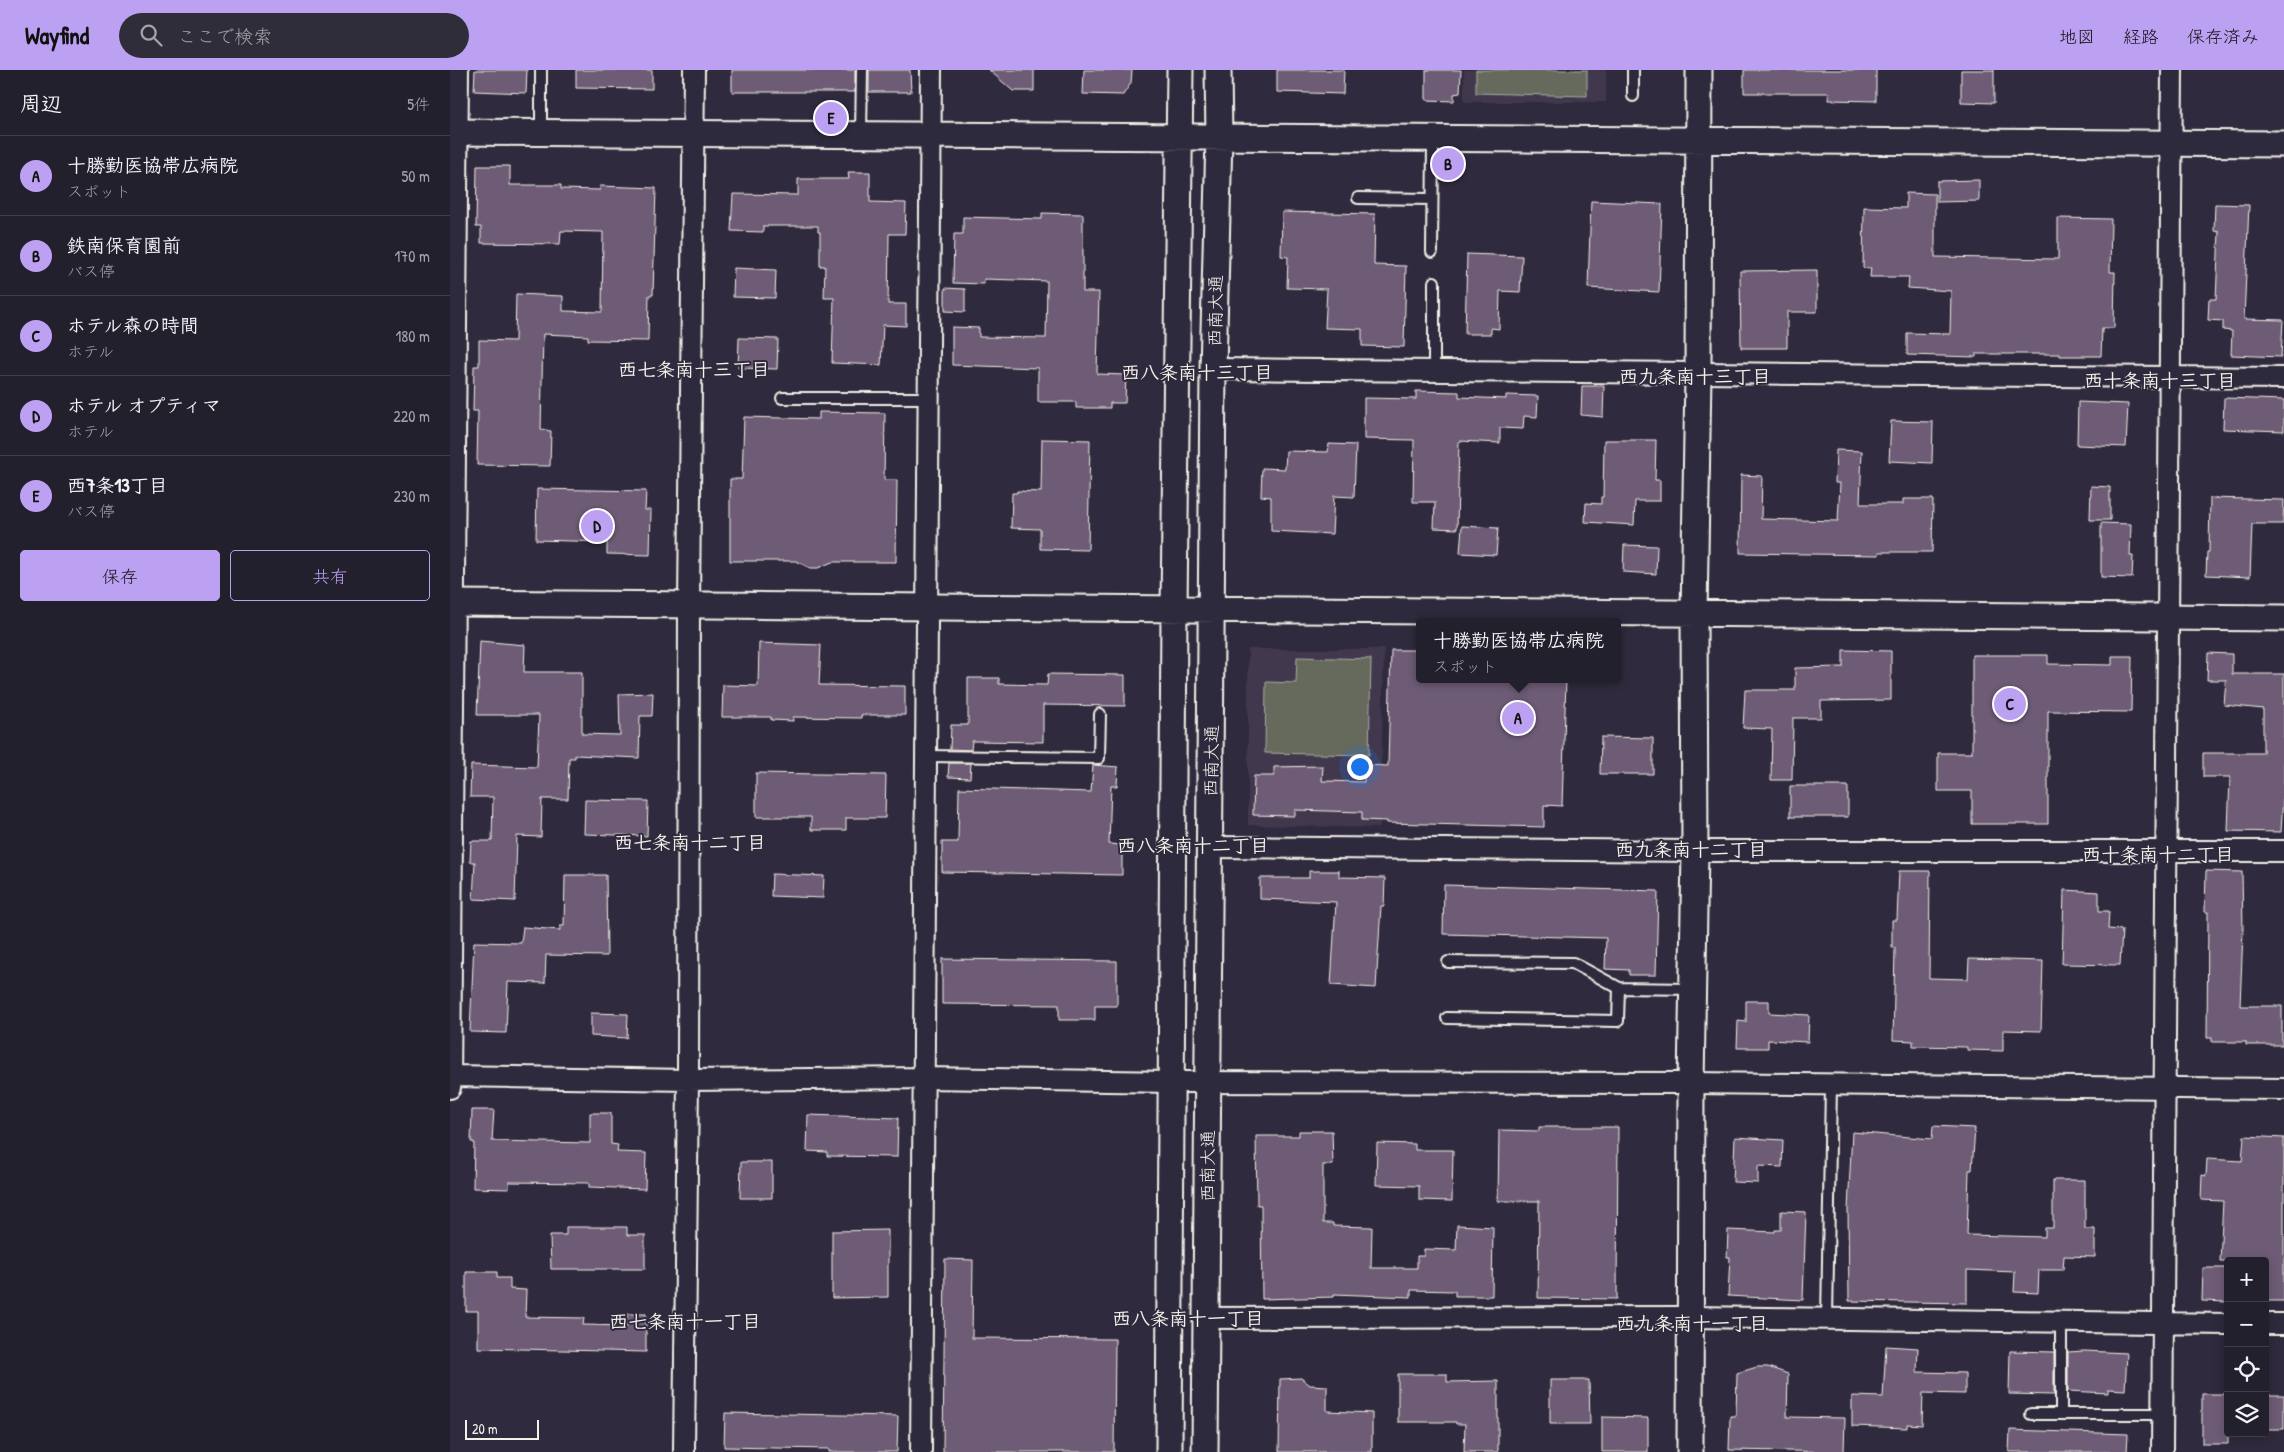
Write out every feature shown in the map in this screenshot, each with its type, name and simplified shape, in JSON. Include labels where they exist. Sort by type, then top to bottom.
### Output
[{"type":"street","points":[[450,1088],[453,132],[458,70]]},
{"type":"street","points":[[684,1452],[694,70]]},
{"type":"street","points":[[921,1452],[931,70]]},
{"type":"street","name":"西南大通","points":[[1168,1452],[1180,70]]},
{"type":"street","name":"西南大通","points":[[1206,1452],[1214,370],[1219,137],[1218,70]]},
{"type":"street","points":[[1690,1452],[1699,70]]},
{"type":"street","points":[[2162,1452],[2172,70]]},
{"type":"street","points":[[453,132],[694,132],[2284,144]]},
{"type":"street","points":[[1214,370],[2284,378]]},
{"type":"street","points":[[452,603],[2284,618]]},
{"type":"street","points":[[1210,847],[1695,851],[2165,849],[2284,851]]},
{"type":"street","points":[[450,1076],[688,1080],[923,1078],[1172,1082],[1692,1083],[2284,1090]]},
{"type":"street","points":[[1206,1318],[1691,1317],[2224,1324]]},
{"type":"street","points":[[2269,1324],[2284,1324]]},
{"type":"lane","points":[[541,70],[541,132]]},
{"type":"lane","points":[[861,134],[862,70]]},
{"type":"lane","points":[[1633,70],[1633,96]]},
{"type":"lane","points":[[1432,252],[1433,139]]},
{"type":"lane","points":[[1358,198],[1432,200]]},
{"type":"lane","points":[[1434,282],[1434,372]]},
{"type":"lane","points":[[782,398],[929,398]]},
{"type":"lane","points":[[926,756],[1099,758],[1100,714]]},
{"type":"lane","points":[[1448,962],[1573,964],[1618,988],[1693,989]]},
{"type":"lane","points":[[1446,1018],[1618,1021],[1618,988]]},
{"type":"lane","points":[[1827,1319],[1831,1085]]},
{"type":"lane","points":[[2061,1322],[2061,1414]]},
{"type":"lane","points":[[2031,1414],[2162,1414]]},
{"type":"shaded area","points":[[1464,70],[1606,70],[1606,102],[1464,102]]},
{"type":"shaded area","points":[[1248,649],[1384,649],[1380,828],[1248,825]]},
{"type":"green space","points":[[1476,70],[1587,70],[1587,96],[1476,93]]},
{"type":"green space","points":[[1297,657],[1371,659],[1369,755],[1265,753],[1266,682],[1296,683]]},
{"type":"building","points":[[475,70],[527,70],[526,93],[474,91]]},
{"type":"building","points":[[576,70],[652,70],[652,89],[576,88]]},
{"type":"building","points":[[732,70],[855,70],[855,92],[732,92]]},
{"type":"building","points":[[869,70],[910,70],[911,92],[869,92]]},
{"type":"building","points":[[989,70],[1034,70],[1034,91],[1013,91]]},
{"type":"building","points":[[1084,70],[1132,70],[1131,83],[1123,95],[1083,94]]},
{"type":"building","points":[[1277,70],[1344,70],[1343,94],[1277,92]]},
{"type":"building","points":[[1426,70],[1461,70],[1460,93],[1454,94],[1454,101],[1426,100]]},
{"type":"building","points":[[1744,70],[1876,70],[1876,101],[1829,100],[1829,93],[1744,93]]},
{"type":"building","points":[[1961,70],[1994,70],[1994,103],[1961,102]]},
{"type":"building","points":[[477,166],[510,166],[510,185],[561,185],[561,189],[600,190],[600,186],[656,188],[653,295],[649,295],[648,341],[588,340],[588,336],[543,334],[541,430],[551,431],[550,466],[477,465],[478,411],[473,411],[474,366],[479,366],[479,340],[515,341],[516,294],[563,296],[563,311],[602,312],[603,232],[561,231],[560,244],[481,243],[481,227],[476,227]]},
{"type":"building","points":[[848,172],[870,172],[870,202],[906,203],[905,234],[889,234],[888,304],[906,304],[906,326],[883,325],[881,365],[832,363],[834,298],[824,298],[825,266],[820,266],[820,232],[818,232],[818,226],[763,226],[763,232],[731,231],[733,194],[798,195],[798,179],[849,179]]},
{"type":"building","points":[[1979,180],[1979,201],[1937,202],[1937,181]]},
{"type":"building","points":[[1906,193],[1935,194],[1935,257],[2058,259],[2058,218],[2111,219],[2110,272],[2115,272],[2114,328],[2102,328],[2101,356],[2060,356],[2060,354],[1976,354],[1976,357],[1907,355],[1907,333],[1950,334],[1951,291],[1908,288],[1909,277],[1870,277],[1871,268],[1863,268],[1864,207],[1906,208]]},
{"type":"building","points":[[1591,201],[1662,204],[1659,292],[1588,288]]},
{"type":"building","points":[[2215,204],[2249,205],[2244,319],[2283,320],[2281,357],[2231,355],[2232,331],[2223,330],[2223,321],[2208,320],[2209,299],[2216,299],[2219,232],[2214,231]]},
{"type":"building","points":[[1282,212],[1375,214],[1374,265],[1406,266],[1404,347],[1362,346],[1362,329],[1325,328],[1327,289],[1287,288],[1288,257],[1281,256]]},
{"type":"building","points":[[1042,213],[1083,214],[1083,292],[1099,292],[1097,374],[1126,375],[1125,403],[1110,403],[1110,408],[1076,408],[1076,402],[1038,402],[1038,368],[952,365],[952,327],[979,328],[979,337],[1046,338],[1047,281],[984,279],[984,284],[953,283],[954,234],[963,234],[963,217],[1042,219]]},
{"type":"building","points":[[1467,254],[1522,256],[1520,292],[1500,291],[1499,329],[1491,328],[1491,334],[1465,334]]},
{"type":"building","points":[[734,268],[776,270],[775,298],[733,297]]},
{"type":"building","points":[[1817,270],[1817,312],[1787,312],[1787,348],[1741,348],[1740,271]]},
{"type":"building","points":[[945,288],[965,289],[965,312],[945,311]]},
{"type":"building","points":[[739,338],[778,339],[777,369],[738,368]]},
{"type":"building","points":[[1582,386],[1604,386],[1603,417],[1581,415]]},
{"type":"building","points":[[1416,391],[1459,392],[1459,397],[1506,399],[1506,395],[1538,396],[1537,417],[1524,416],[1523,429],[1500,428],[1500,443],[1459,441],[1457,529],[1434,528],[1435,502],[1413,502],[1414,440],[1364,439],[1364,398],[1416,399]]},
{"type":"building","points":[[2224,398],[2284,400],[2284,431],[2223,429]]},
{"type":"building","points":[[2078,402],[2128,404],[2126,447],[2077,445]]},
{"type":"building","points":[[819,412],[885,413],[884,480],[897,480],[896,562],[832,562],[818,568],[810,568],[796,561],[730,561],[730,479],[742,479],[744,417],[819,419]]},
{"type":"building","points":[[1891,421],[1933,422],[1932,463],[1889,461]]},
{"type":"building","points":[[1042,439],[1090,440],[1088,550],[1040,549],[1040,529],[1011,528],[1012,493],[1017,493],[1017,491],[1041,492]]},
{"type":"building","points":[[1604,440],[1656,440],[1655,480],[1660,480],[1660,501],[1635,501],[1634,525],[1585,522],[1586,503],[1601,504],[1601,497],[1603,497]]},
{"type":"building","points":[[1329,444],[1356,445],[1354,497],[1334,496],[1332,534],[1271,531],[1271,497],[1261,496],[1262,468],[1285,469],[1286,451],[1328,452]]},
{"type":"building","points":[[1836,450],[1862,451],[1860,504],[1903,504],[1903,499],[1933,499],[1932,552],[1879,552],[1879,555],[1740,553],[1741,475],[1762,476],[1761,519],[1838,521],[1840,483],[1835,483]]},
{"type":"building","points":[[2091,486],[2110,487],[2110,520],[2090,520]]},
{"type":"building","points":[[537,489],[646,491],[645,510],[651,510],[650,555],[607,554],[607,542],[536,540]]},
{"type":"building","points":[[2210,498],[2284,500],[2283,524],[2252,524],[2250,577],[2206,575],[2207,552],[2209,552]]},
{"type":"building","points":[[2101,523],[2131,524],[2130,556],[2133,556],[2132,578],[2101,577]]},
{"type":"building","points":[[1462,526],[1498,528],[1496,555],[1460,553]]},
{"type":"building","points":[[1624,545],[1657,546],[1656,574],[1623,572]]},
{"type":"building","points":[[480,641],[525,645],[524,672],[582,672],[582,734],[620,735],[619,694],[653,693],[652,716],[640,716],[639,758],[575,755],[575,758],[569,758],[568,799],[542,799],[541,837],[517,836],[515,901],[473,899],[475,862],[470,862],[471,841],[492,841],[493,797],[470,797],[471,765],[537,767],[539,715],[477,715]]},
{"type":"building","points":[[759,643],[821,645],[819,685],[905,686],[905,715],[861,715],[861,718],[793,717],[793,721],[771,720],[771,717],[722,717],[723,685],[758,686]]},
{"type":"building","points":[[1391,650],[1416,650],[1416,683],[1566,683],[1562,806],[1544,805],[1544,827],[1387,823],[1387,821],[1362,820],[1362,812],[1295,810],[1295,816],[1253,815],[1254,776],[1274,776],[1274,767],[1323,766],[1322,781],[1364,782],[1364,765],[1388,766]]},
{"type":"building","points":[[1843,650],[1891,651],[1891,700],[1821,701],[1821,718],[1793,718],[1792,780],[1771,780],[1772,729],[1743,728],[1745,690],[1795,690],[1795,668],[1843,667]]},
{"type":"building","points":[[2208,653],[2232,654],[2232,674],[2284,674],[2284,778],[2281,832],[2228,831],[2230,777],[2203,777],[2203,753],[2263,753],[2263,709],[2224,705],[2226,680],[2207,680]]},
{"type":"building","points":[[1972,655],[2048,655],[2048,664],[2112,665],[2112,656],[2132,656],[2131,712],[2048,711],[2048,824],[1972,824],[1972,791],[1938,791],[1938,753],[1972,753]]},
{"type":"building","points":[[1048,674],[1125,675],[1125,706],[1043,705],[1043,742],[972,741],[971,750],[950,749],[951,725],[968,725],[968,678],[999,678],[999,684],[1047,685]]},
{"type":"building","points":[[1601,737],[1653,738],[1653,774],[1600,774]]},
{"type":"building","points":[[949,763],[971,763],[970,778],[948,777]]},
{"type":"building","points":[[1093,765],[1118,767],[1117,786],[1111,786],[1109,844],[1122,845],[1122,875],[942,872],[942,842],[958,842],[959,788],[1091,792]]},
{"type":"building","points":[[756,773],[886,775],[885,818],[846,818],[846,830],[811,830],[811,817],[756,817]]},
{"type":"building","points":[[1790,786],[1848,786],[1848,817],[1790,817]]},
{"type":"building","points":[[585,800],[648,801],[647,836],[584,834]]},
{"type":"building","points":[[1309,871],[1339,871],[1339,877],[1385,878],[1384,906],[1381,906],[1376,988],[1331,985],[1336,902],[1260,899],[1260,878],[1309,878]]},
{"type":"building","points":[[1899,871],[1930,871],[1929,978],[1968,979],[1969,959],[2043,961],[2041,1031],[2003,1030],[2003,1051],[1967,1050],[1967,1047],[1913,1046],[1913,1041],[1893,1040],[1895,948],[1892,948],[1892,920],[1897,920]]},
{"type":"building","points":[[2206,871],[2242,872],[2243,931],[2240,1006],[2282,1006],[2282,1045],[2246,1045],[2246,1042],[2212,1042],[2212,1038],[2207,1038],[2208,912],[2205,912]]},
{"type":"building","points":[[772,874],[824,876],[823,898],[771,896]]},
{"type":"building","points":[[565,875],[606,875],[607,956],[546,955],[545,983],[508,982],[506,1033],[470,1032],[474,942],[521,943],[523,927],[560,930],[560,926],[564,926]]},
{"type":"building","points":[[1444,885],[1658,891],[1656,975],[1629,975],[1629,970],[1605,969],[1606,938],[1443,934]]},
{"type":"building","points":[[2064,890],[2099,892],[2099,911],[2109,911],[2108,929],[2122,930],[2120,965],[2062,964]]},
{"type":"building","points":[[942,959],[1117,961],[1117,1006],[1095,1006],[1095,1020],[1059,1020],[1059,1005],[942,1004]]},
{"type":"building","points":[[1746,1001],[1769,1001],[1769,1013],[1809,1015],[1808,1042],[1768,1040],[1768,1048],[1737,1048],[1738,1021],[1746,1022]]},
{"type":"building","points":[[591,1013],[628,1014],[627,1038],[591,1036]]},
{"type":"building","points":[[472,1110],[494,1110],[492,1141],[590,1143],[590,1113],[611,1113],[611,1144],[618,1145],[617,1152],[646,1153],[645,1189],[589,1187],[589,1183],[509,1182],[509,1189],[473,1188],[474,1142],[471,1142]]},
{"type":"building","points":[[808,1115],[898,1118],[897,1157],[827,1156],[827,1152],[807,1151]]},
{"type":"building","points":[[1933,1126],[1975,1128],[1972,1170],[1969,1170],[1967,1235],[2045,1237],[2045,1228],[2053,1228],[2053,1180],[2085,1180],[2085,1229],[2095,1229],[2095,1257],[2064,1256],[2063,1270],[2039,1270],[2038,1293],[2014,1292],[2015,1272],[1967,1270],[1967,1303],[1849,1301],[1848,1209],[1852,1132],[1932,1139]]},
{"type":"building","points":[[1539,1127],[1618,1127],[1617,1299],[1538,1298],[1539,1201],[1498,1201],[1499,1130],[1539,1131]]},
{"type":"building","points":[[1299,1131],[1332,1131],[1333,1165],[1323,1165],[1323,1223],[1333,1223],[1333,1226],[1372,1227],[1371,1268],[1417,1268],[1417,1256],[1424,1256],[1424,1249],[1456,1250],[1457,1225],[1493,1227],[1492,1296],[1455,1296],[1455,1291],[1411,1290],[1411,1297],[1334,1294],[1334,1297],[1262,1299],[1261,1205],[1257,1205],[1256,1136],[1299,1136]]},
{"type":"building","points":[[2244,1136],[2284,1138],[2284,1301],[2269,1301],[2269,1257],[2224,1257],[2224,1261],[2220,1261],[2223,1201],[2201,1200],[2202,1175],[2206,1176],[2207,1159],[2242,1161]]},
{"type":"building","points":[[1735,1137],[1783,1140],[1782,1167],[1758,1166],[1758,1183],[1733,1182]]},
{"type":"building","points":[[1377,1143],[1415,1144],[1415,1150],[1453,1150],[1452,1201],[1419,1200],[1419,1186],[1376,1185]]},
{"type":"building","points":[[741,1162],[772,1162],[772,1198],[740,1198]]},
{"type":"building","points":[[1781,1211],[1806,1212],[1803,1300],[1728,1296],[1730,1257],[1727,1257],[1728,1230],[1775,1232],[1775,1230],[1781,1230]]},
{"type":"building","points":[[566,1227],[627,1227],[627,1235],[645,1235],[645,1269],[551,1269],[550,1235],[566,1235]]},
{"type":"building","points":[[888,1230],[888,1297],[832,1298],[832,1231]]},
{"type":"building","points":[[945,1259],[973,1260],[972,1338],[1115,1339],[1114,1452],[943,1452]]},
{"type":"building","points":[[2203,1268],[2224,1268],[2224,1302],[2202,1301]]},
{"type":"building","points":[[466,1272],[497,1272],[497,1278],[510,1278],[510,1289],[526,1290],[525,1317],[584,1318],[583,1325],[627,1326],[627,1314],[646,1314],[646,1352],[478,1348],[478,1311],[466,1311]]},
{"type":"building","points":[[1886,1346],[1918,1348],[1917,1372],[1965,1373],[1965,1394],[1923,1393],[1922,1425],[1907,1424],[1907,1428],[1852,1426],[1852,1396],[1883,1397]]},
{"type":"building","points":[[2010,1351],[2054,1352],[2054,1395],[2009,1394]]},
{"type":"building","points":[[2068,1352],[2127,1353],[2125,1390],[2108,1389],[2108,1393],[2068,1391]]},
{"type":"building","points":[[1757,1367],[1768,1367],[1788,1374],[1787,1417],[1845,1418],[1844,1452],[1729,1450],[1730,1416],[1736,1416],[1737,1373]]},
{"type":"building","points":[[1398,1374],[1447,1374],[1447,1382],[1498,1381],[1498,1452],[1464,1452],[1465,1424],[1456,1424],[1456,1422],[1398,1422]]},
{"type":"building","points":[[1301,1378],[1310,1385],[1327,1386],[1327,1411],[1372,1413],[1372,1452],[1279,1452],[1280,1379]]},
{"type":"building","points":[[1550,1380],[1589,1380],[1590,1424],[1550,1424]]},
{"type":"building","points":[[2202,1394],[2224,1394],[2224,1437],[2228,1437],[2228,1444],[2202,1444]]},
{"type":"building","points":[[2269,1395],[2284,1395],[2284,1429],[2269,1429]]},
{"type":"building","points":[[725,1413],[898,1416],[897,1452],[829,1452],[829,1449],[724,1447]]},
{"type":"building","points":[[1602,1417],[1648,1418],[1648,1452],[1602,1452]]},
{"type":"building","points":[[2010,1430],[2128,1434],[2127,1452],[2009,1452]]},
{"type":"place","name":"西7条13丁目","points":[[831,118]]},
{"type":"place","name":"鉄南保育園前","points":[[1448,164]]},
{"type":"place","name":"ホテル オプティマ","points":[[597,526]]},
{"type":"place","name":"ホテル森の時間","points":[[2010,704]]},
{"type":"place","name":"十勝勤医協帯広病院","points":[[1518,718]]},
{"type":"district","name":"西七条南十三丁目","points":[[694,369]]},
{"type":"district","name":"西八条南十三丁目","points":[[1197,372]]},
{"type":"district","name":"西九条南十三丁目","points":[[1695,376]]},
{"type":"district","name":"西十条南十三丁目","points":[[2160,380]]},
{"type":"district","name":"西七条南十二丁目","points":[[690,842]]},
{"type":"district","name":"西八条南十二丁目","points":[[1193,845]]},
{"type":"district","name":"西九条南十二丁目","points":[[1691,849]]},
{"type":"district","name":"西十条南十二丁目","points":[[2158,854]]},
{"type":"district","name":"西八条南十一丁目","points":[[1188,1318]]},
{"type":"district","name":"西七条南十一丁目","points":[[685,1321]]},
{"type":"district","name":"西九条南十一丁目","points":[[1692,1323]]}]
